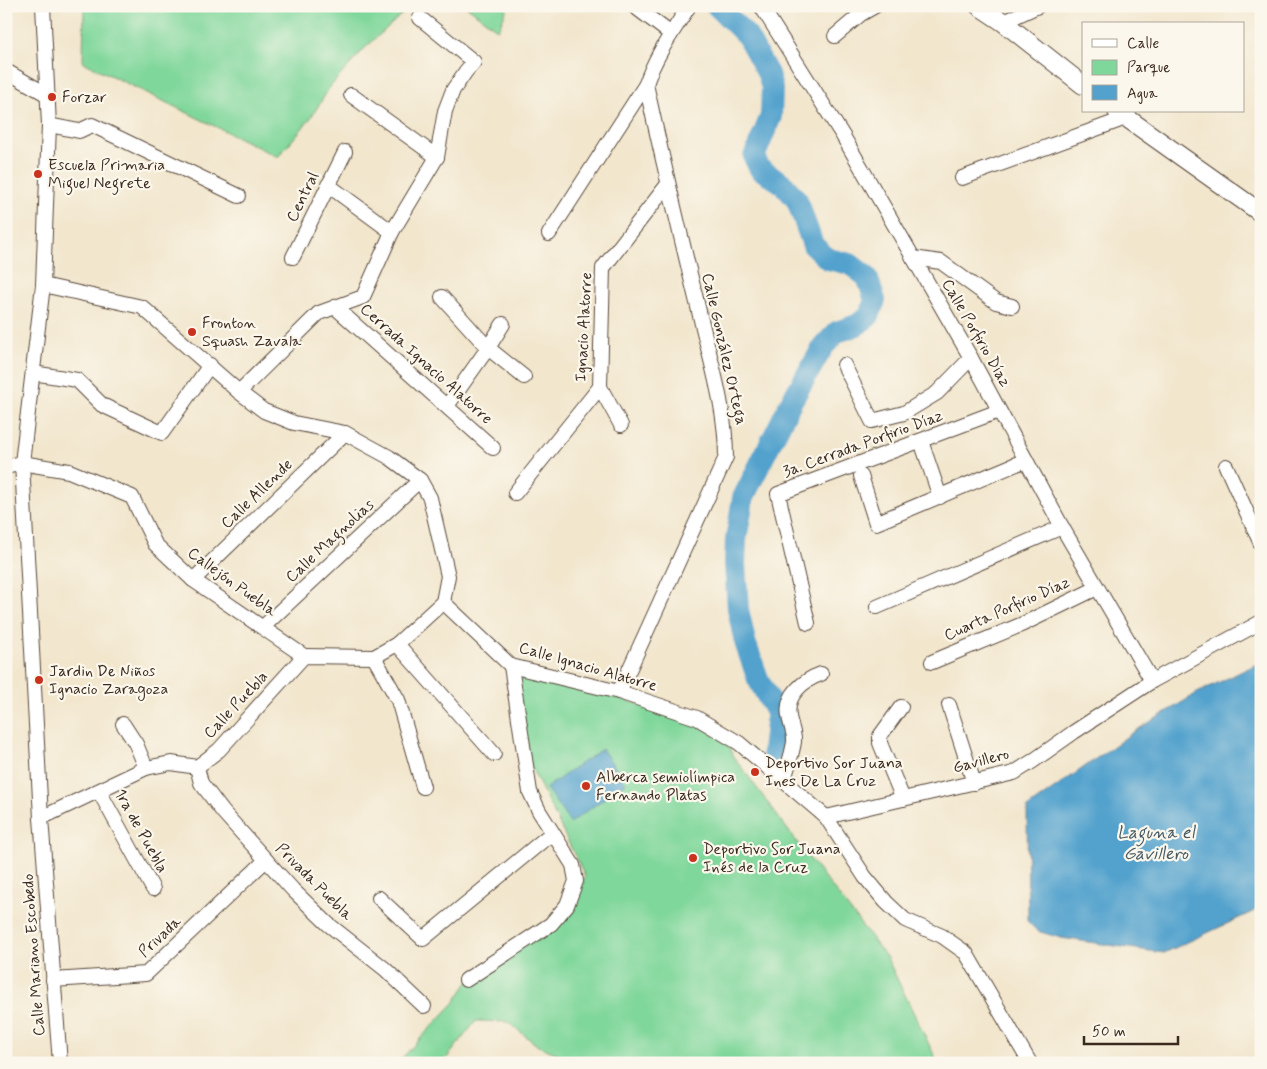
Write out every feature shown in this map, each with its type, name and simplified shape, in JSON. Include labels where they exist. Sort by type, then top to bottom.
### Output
[{"type":"main road","points":[[979,6],[1003,22],[1082,84]]},
{"type":"main road","points":[[1122,115],[1261,213]]},
{"type":"street","name":"Calle Mariano Escobedo","points":[[43,6],[49,125],[43,285],[22,463],[41,818],[60,1063]]},
{"type":"street","points":[[634,6],[671,34]]},
{"type":"street","points":[[548,234],[646,84],[649,74],[671,34],[689,6]]},
{"type":"street","name":"Calle Porfirio Díaz","points":[[761,6],[843,136],[971,358],[1062,527],[1152,681]]},
{"type":"street","points":[[835,36],[858,10],[875,6]]},
{"type":"street","points":[[1003,22],[1038,6]]},
{"type":"street","points":[[239,392],[319,313],[363,297],[392,232],[437,157],[445,111],[450,97],[466,71],[474,62],[420,18]]},
{"type":"street","points":[[6,72],[46,94]]},
{"type":"street","name":"Calle González Ortega","points":[[619,692],[726,457],[726,431],[716,383],[646,84]]},
{"type":"street","points":[[352,95],[437,157]]},
{"type":"street","points":[[962,178],[1122,115]]},
{"type":"street","points":[[49,125],[79,131],[92,125],[239,196]]},
{"type":"street","name":"Central","points":[[293,257],[345,152]]},
{"type":"street","name":"Ignacio Alatorre","points":[[515,493],[600,387],[603,268],[668,184]]},
{"type":"street","points":[[328,185],[392,232]]},
{"type":"street","points":[[912,258],[941,262],[996,302],[1012,306]]},
{"type":"street","points":[[43,285],[142,307],[239,392],[264,411],[294,423],[345,433],[389,457],[420,480],[430,498],[448,576],[443,602],[397,644],[374,657],[304,656]]},
{"type":"street","points":[[442,297],[488,348],[524,377]]},
{"type":"street","name":"Cerrada Ignacio Alatorre","points":[[335,307],[493,448]]},
{"type":"street","points":[[447,406],[503,324]]},
{"type":"street","points":[[844,365],[872,421],[904,413],[936,393],[971,358]]},
{"type":"street","points":[[33,373],[77,380],[102,405],[162,433],[210,365]]},
{"type":"street","points":[[600,387],[621,425]]},
{"type":"street","name":"3a. Cerrada Porfirio Díaz","points":[[808,624],[778,494],[1000,411]]},
{"type":"street","name":"Calle Allende","points":[[193,580],[345,433]]},
{"type":"street","points":[[921,441],[940,497]]},
{"type":"street","points":[[861,476],[876,523],[1026,460]]},
{"type":"street","points":[[6,467],[22,463]]},
{"type":"street","name":"Callejón Puebla","points":[[22,463],[68,471],[132,497],[155,544],[193,580],[304,656]]},
{"type":"street","points":[[1226,466],[1261,544]]},
{"type":"street","name":"Calle Magnolias","points":[[263,627],[420,480]]},
{"type":"street","points":[[877,607],[1062,527]]},
{"type":"street","name":"Cuarta Porfirio Díaz","points":[[932,662],[1023,624],[1097,588]]},
{"type":"street","name":"Calle Ignacio Alatorre","points":[[443,602],[511,666],[619,692],[697,718],[739,743],[826,817],[865,877],[886,902],[905,920],[942,936],[966,954],[1030,1063]]},
{"type":"street","name":"Gavillero","points":[[826,817],[1003,776],[1020,769],[1152,681],[1261,622]]},
{"type":"street","points":[[397,644],[494,754]]},
{"type":"street","name":"Calle Puebla","points":[[197,767],[219,750],[304,656]]},
{"type":"street","points":[[374,657],[398,700],[423,787]]},
{"type":"street","points":[[466,980],[550,924],[566,905],[576,881],[573,864],[552,833],[530,792],[511,666]]},
{"type":"street","points":[[784,780],[794,741],[788,713],[793,695],[801,684],[821,674]]},
{"type":"street","points":[[949,705],[974,782]]},
{"type":"street","points":[[901,707],[880,736],[880,743],[903,799]]},
{"type":"street","points":[[123,724],[136,744],[146,768]]},
{"type":"street","points":[[41,818],[146,768],[171,763],[197,767]]},
{"type":"street","name":"Privada Puebla","points":[[197,767],[201,783],[223,812],[293,890],[328,924],[385,969],[424,1006]]},
{"type":"street","name":"1ra de Puebla","points":[[99,791],[153,889]]},
{"type":"street","points":[[379,898],[423,939],[552,833]]},
{"type":"street","name":"Privada","points":[[53,980],[146,974],[266,860]]},
{"type":"green space","points":[[84,6],[411,6],[364,49],[330,87],[310,119],[278,157],[83,62]]},
{"type":"green space","points":[[466,6],[508,6],[498,30]]},
{"type":"green space","name":"Deportivo Sor Juana Inés de la Cruz","points":[[514,669],[684,717],[727,741],[734,757],[796,841],[887,958],[938,1063],[581,1063],[538,1046],[508,1022],[476,1021],[443,1063],[402,1063],[401,1059],[454,1003],[468,982],[573,912],[585,876],[530,765]]},
{"type":"water","name":"Laguna el Gavillero","points":[[1261,662],[1261,908],[1164,953],[1061,938],[1037,931],[1028,922],[1027,808],[1132,733],[1199,692]]},
{"type":"water","name":"Alberca semiolímpica Fernando Platas","points":[[602,749],[626,783],[570,823],[546,788]]},
{"type":"waterway","points":[[717,6],[747,36],[768,74],[772,88],[771,116],[754,157],[760,169],[782,183],[797,200],[813,245],[828,259],[850,264],[867,277],[875,300],[869,316],[857,325],[837,332],[823,347],[791,402],[743,498],[736,540],[735,564],[738,609],[745,642],[758,679],[777,714],[773,752]]},
{"type":"place","name":"Forzar","points":[[52,97]]},
{"type":"place","name":"Escuela Primaria Miguel Negrete","points":[[38,174]]},
{"type":"place","name":"Fronton Squash Zavala","points":[[192,332]]},
{"type":"place","name":"Jardin De Niños Ignacio Zaragoza","points":[[39,680]]},
{"type":"place","name":"Deportivo Sor Juana Ines De La Cruz","points":[[755,772]]},
{"type":"place","name":"Alberca semiolímpica Fernando Platas","points":[[586,786]]},
{"type":"place","name":"Deportivo Sor Juana Inés de la Cruz","points":[[693,858]]}]
